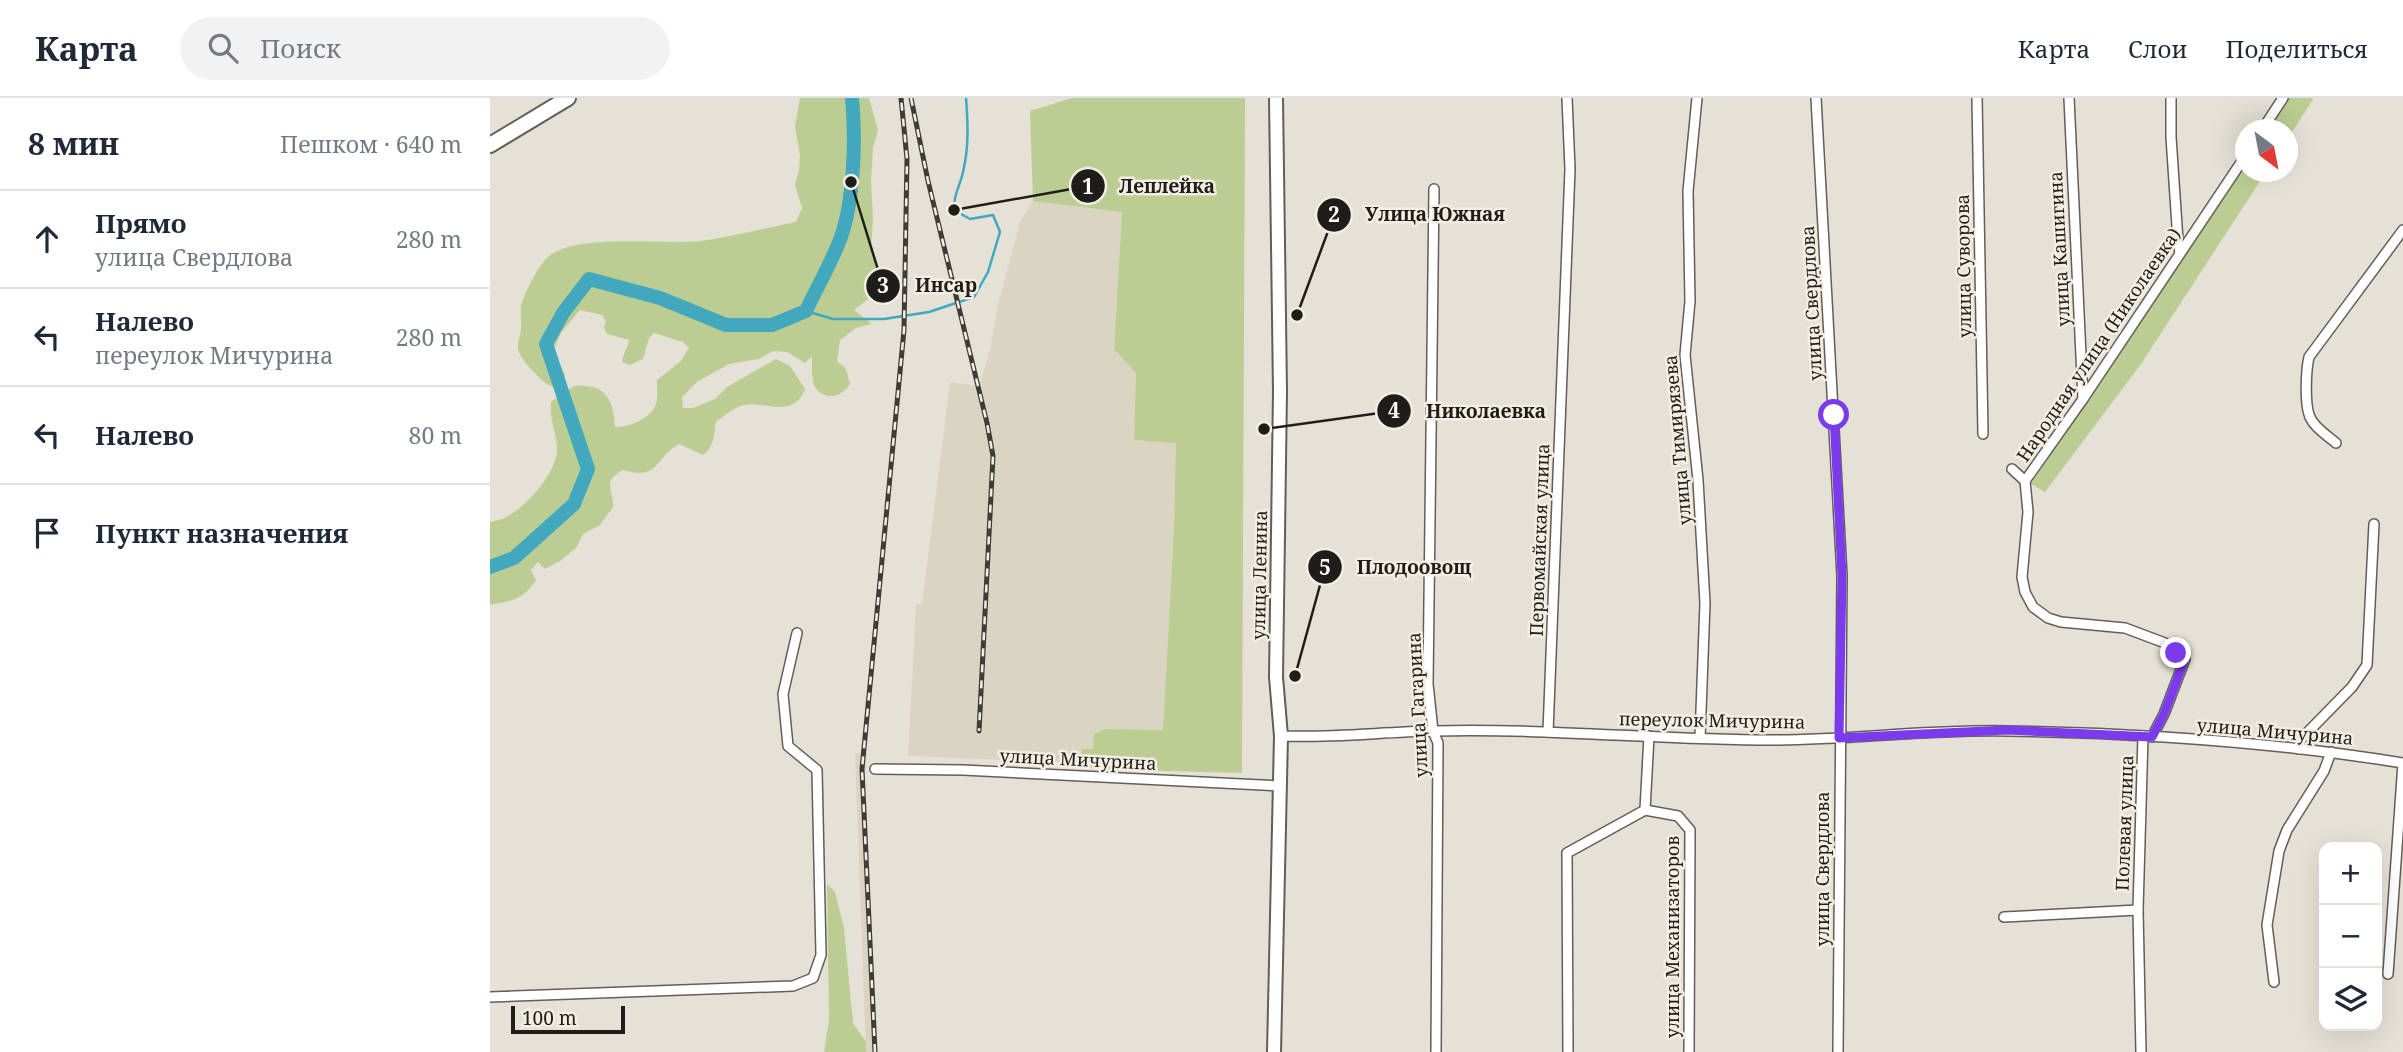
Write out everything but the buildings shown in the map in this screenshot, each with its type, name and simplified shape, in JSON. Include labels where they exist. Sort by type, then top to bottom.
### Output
[{"type":"main road","points":[[490,145],[568,98]]},
{"type":"main road","name":"улица Ленина","points":[[1274,1052],[1281,736],[1276,677],[1280,391],[1276,98]]},
{"type":"street","name":"Первомайская улица","points":[[1548,732],[1570,169],[1567,98]]},
{"type":"street","name":"улица Тимирязева","points":[[1697,98],[1688,191],[1690,301],[1685,355],[1698,480],[1705,603],[1700,738]]},
{"type":"street","name":"улица Свердлова","points":[[1816,98],[1842,576],[1838,1052]]},
{"type":"street","name":"улица Суворова","points":[[1977,98],[1983,434]]},
{"type":"street","name":"улица Кашигина","points":[[2069,98],[2083,399]]},
{"type":"street","points":[[2171,98],[2180,253]]},
{"type":"street","points":[[2269,119],[2283,98]]},
{"type":"street","name":"Народная улица (Николаевка)","points":[[2148,737],[2164,714],[2185,659],[2165,643],[2125,628],[2061,622],[2048,618],[2033,607],[2025,592],[2022,577],[2028,512],[2025,481],[2083,399],[2235,170]]},
{"type":"street","name":"улица Гагарина","points":[[1434,189],[1428,684],[1433,731],[1438,743],[1436,1052]]},
{"type":"street","points":[[2336,443],[2311,421],[2308,402],[2309,357],[2403,230]]},
{"type":"street","points":[[2012,469],[2025,481]]},
{"type":"street","points":[[2299,749],[2301,739],[2352,687],[2367,664],[2374,524]]},
{"type":"street","points":[[490,997],[793,986],[813,978],[821,955],[817,770],[788,746],[783,694],[797,633]]},
{"type":"street","name":"переулок Мичурина","points":[[1281,736],[1362,736],[1433,731],[1771,740],[2007,730],[2148,737]]},
{"type":"street","points":[[1568,1052],[1567,853],[1645,810],[1649,736]]},
{"type":"street","name":"улица Мичурина","points":[[2148,737],[2331,751],[2403,763]]},
{"type":"street","name":"Полевая улица","points":[[2141,1052],[2138,910],[2148,737]]},
{"type":"street","points":[[2274,982],[2267,925],[2279,851],[2287,830],[2324,771],[2331,751]]},
{"type":"street","points":[[2388,974],[2403,763]]},
{"type":"street","name":"улица Мичурина","points":[[875,769],[976,771],[1280,786]]},
{"type":"street","name":"улица Механизаторов","points":[[1645,810],[1678,816],[1690,830],[1689,1052]]},
{"type":"street","name":"Полевая улица","points":[[2004,917],[2138,910]]},
{"type":"shaded area","points":[[1033,201],[1122,211],[1114,349],[1136,373],[1134,440],[1176,442],[1163,730],[1105,729],[1094,734],[1093,749],[1082,749],[1081,763],[908,756],[916,604],[922,604],[950,382],[979,386],[990,351],[997,309],[1020,222]]},
{"type":"shaded area","points":[[855,753],[867,753],[865,774],[878,1052],[866,1052]]},
{"type":"green space","points":[[800,98],[869,98],[878,130],[873,148],[871,181],[871,249],[876,265],[872,296],[854,310],[872,324],[856,328],[840,340],[837,361],[846,369],[850,384],[835,396],[821,393],[814,383],[812,356],[805,363],[787,352],[773,351],[759,359],[729,364],[697,382],[682,397],[683,408],[693,408],[715,399],[727,387],[776,359],[790,366],[805,389],[800,399],[785,407],[749,405],[731,411],[716,422],[711,445],[703,455],[679,444],[656,466],[644,473],[623,470],[616,474],[610,482],[613,507],[600,525],[583,534],[576,548],[560,561],[545,569],[538,562],[531,570],[536,580],[521,596],[490,605],[490,522],[504,518],[532,497],[553,466],[557,447],[551,402],[575,386],[592,387],[607,397],[615,427],[633,424],[645,418],[653,409],[657,399],[657,380],[681,361],[689,348],[683,342],[654,333],[649,338],[643,359],[630,365],[622,362],[629,340],[607,334],[604,328],[606,321],[602,315],[580,310],[561,333],[552,354],[565,374],[564,382],[555,386],[549,385],[531,369],[518,349],[521,307],[536,272],[549,256],[562,249],[580,245],[621,241],[701,241],[796,222],[802,208],[795,185],[800,155],[795,126]]},
{"type":"green space","points":[[1072,98],[1245,98],[1242,773],[1094,769],[1081,763],[1082,749],[1093,749],[1094,734],[1105,729],[1163,730],[1176,443],[1134,440],[1136,373],[1114,349],[1122,212],[1033,201],[1030,111]]},
{"type":"green space","points":[[2288,98],[2314,98],[2298,123],[2298,119],[2274,119]]},
{"type":"green space","points":[[2235,176],[2235,182],[2259,182],[2141,364],[2045,492],[2031,484]]},
{"type":"green space","points":[[827,884],[835,892],[844,928],[853,1023],[866,1042],[866,1052],[824,1052],[829,1020]]},
{"type":"waterway","points":[[490,567],[514,558],[574,504],[588,469],[546,344],[563,313],[589,279],[660,298],[726,325],[772,325],[806,311],[841,237],[849,205],[853,169],[852,98]]},
{"type":"waterway","points":[[806,311],[833,319],[884,319],[929,312],[974,297],[988,272],[1000,232],[993,215],[970,219],[954,210],[966,154],[966,98]]},
{"type":"railway","points":[[875,1052],[862,769],[904,330],[907,159],[901,98]]},
{"type":"railway","points":[[911,98],[993,456],[979,731]]},
{"type":"place","name":"Инсар","points":[[851,182]]},
{"type":"place","name":"Леплейка","points":[[954,210]]},
{"type":"place","name":"Улица Южная","points":[[1297,315]]},
{"type":"place","name":"Николаевка","points":[[1264,429]]},
{"type":"place","name":"Плодоовощ","points":[[1295,676]]},
{"type":"route","points":[[1834,415],[1842,576],[1839,738],[2007,730],[2152,737],[2185,659],[2176,653]]}]
